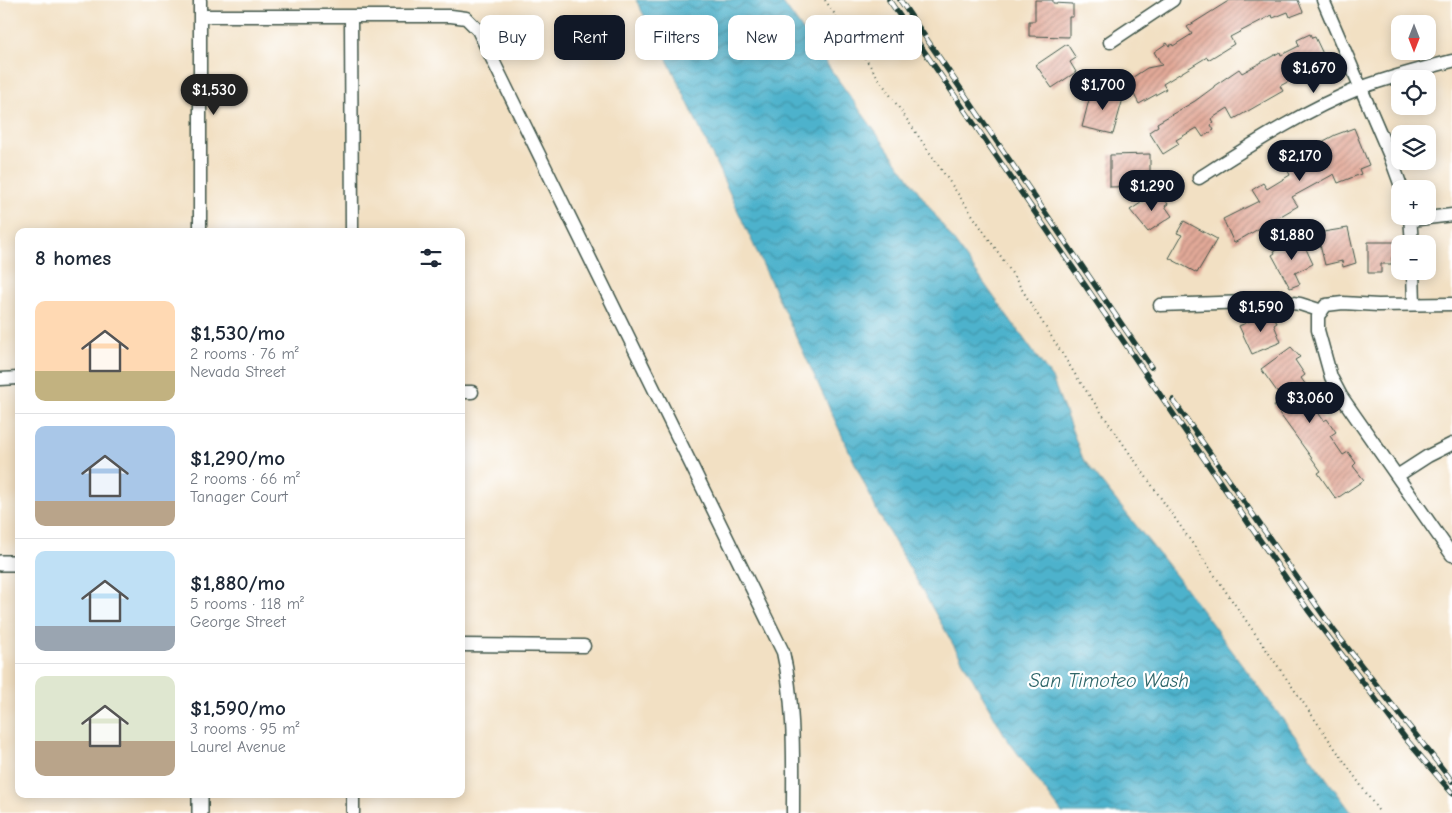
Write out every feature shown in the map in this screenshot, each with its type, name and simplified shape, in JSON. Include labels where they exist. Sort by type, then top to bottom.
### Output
[{"type":"main road","points":[[0,563],[15,563]]},
{"type":"main road","points":[[200,798],[200,813]]},
{"type":"street","points":[[200,0],[200,228]]},
{"type":"street","points":[[1110,42],[1173,0]]},
{"type":"street","points":[[1323,0],[1399,180]]},
{"type":"street","points":[[200,16],[451,16],[466,18],[478,30],[783,652],[789,679],[793,724],[793,813]]},
{"type":"street","points":[[351,16],[352,228]]},
{"type":"street","points":[[1199,178],[1246,147],[1304,114],[1360,88],[1452,61]]},
{"type":"street","points":[[1436,216],[1452,215]]},
{"type":"street","points":[[1413,280],[1414,304]]},
{"type":"street","points":[[1160,305],[1278,301],[1300,304],[1320,313]]},
{"type":"street","points":[[1452,304],[1378,305],[1342,303],[1326,305],[1320,313],[1318,330],[1331,377],[1341,396],[1452,555]]},
{"type":"street","points":[[0,379],[15,378]]},
{"type":"street","points":[[1397,476],[1428,456],[1452,444]]},
{"type":"street","points":[[465,645],[584,646]]},
{"type":"street","points":[[353,798],[353,813]]},
{"type":"path","points":[[825,0],[1006,264],[1078,379],[1380,813]]},
{"type":"water","name":"San Timoteo Wash","points":[[636,0],[781,0],[792,15],[728,15],[728,60],[795,60],[795,20],[805,33],[805,60],[824,60],[1052,378],[1083,459],[1181,582],[1352,813],[1062,813],[1007,739],[877,511],[667,60],[718,60],[718,15],[644,15]]},
{"type":"building","points":[[1035,0],[1053,0],[1053,3],[1073,4],[1073,17],[1069,17],[1069,37],[1029,36],[1029,21],[1035,21]]},
{"type":"building","points":[[1230,0],[1298,0],[1303,12],[1290,17],[1288,12],[1273,18],[1272,15],[1230,37],[1234,44],[1208,60],[1207,57],[1163,84],[1166,89],[1139,104],[1127,81],[1147,68],[1162,65],[1154,52],[1167,43],[1169,46],[1172,44],[1173,46],[1192,34],[1187,27]]},
{"type":"building","points":[[1310,34],[1312,38],[1315,37],[1331,71],[1320,77],[1317,71],[1298,79],[1297,77],[1280,86],[1283,91],[1234,119],[1228,108],[1211,119],[1214,123],[1211,125],[1214,130],[1203,137],[1197,128],[1176,140],[1179,144],[1163,154],[1149,132],[1158,126],[1157,123],[1195,101],[1239,69],[1242,73],[1280,52],[1281,55],[1299,46],[1297,40]]},
{"type":"building","points":[[1067,44],[1076,58],[1070,62],[1076,72],[1052,88],[1036,65]]},
{"type":"building","points":[[1092,88],[1124,95],[1113,134],[1082,127]]},
{"type":"building","points":[[1354,128],[1369,165],[1359,169],[1361,174],[1338,183],[1334,174],[1292,197],[1298,206],[1234,243],[1223,219],[1259,201],[1252,190],[1263,183],[1267,189],[1290,175],[1284,163],[1301,153],[1303,157],[1321,147],[1320,143]]},
{"type":"building","points":[[1150,154],[1150,186],[1110,187],[1110,155]]},
{"type":"building","points":[[1159,191],[1168,204],[1165,206],[1172,216],[1148,232],[1130,210]]},
{"type":"building","points":[[1184,221],[1217,239],[1197,273],[1169,258],[1182,235],[1177,233]]},
{"type":"building","points":[[1348,228],[1356,263],[1343,267],[1342,261],[1325,265],[1317,233]]},
{"type":"building","points":[[1301,238],[1313,264],[1295,273],[1300,284],[1290,288],[1272,255],[1275,253],[1274,251]]},
{"type":"building","points":[[1368,242],[1391,242],[1391,264],[1381,264],[1381,273],[1368,273]]},
{"type":"building","points":[[1272,311],[1277,323],[1274,325],[1281,342],[1252,354],[1239,326]]},
{"type":"building","points":[[1291,347],[1300,357],[1295,360],[1305,375],[1301,378],[1313,395],[1308,398],[1324,421],[1327,419],[1336,432],[1330,436],[1343,455],[1348,452],[1356,463],[1353,466],[1364,480],[1336,499],[1318,473],[1321,471],[1274,406],[1283,400],[1261,369]]},
{"type":"railway","points":[[889,0],[1308,610],[1405,738],[1452,793]]},
{"type":"railway","points":[[900,0],[1151,367]]},
{"type":"railway","points":[[1173,400],[1335,632],[1452,781]]}]
